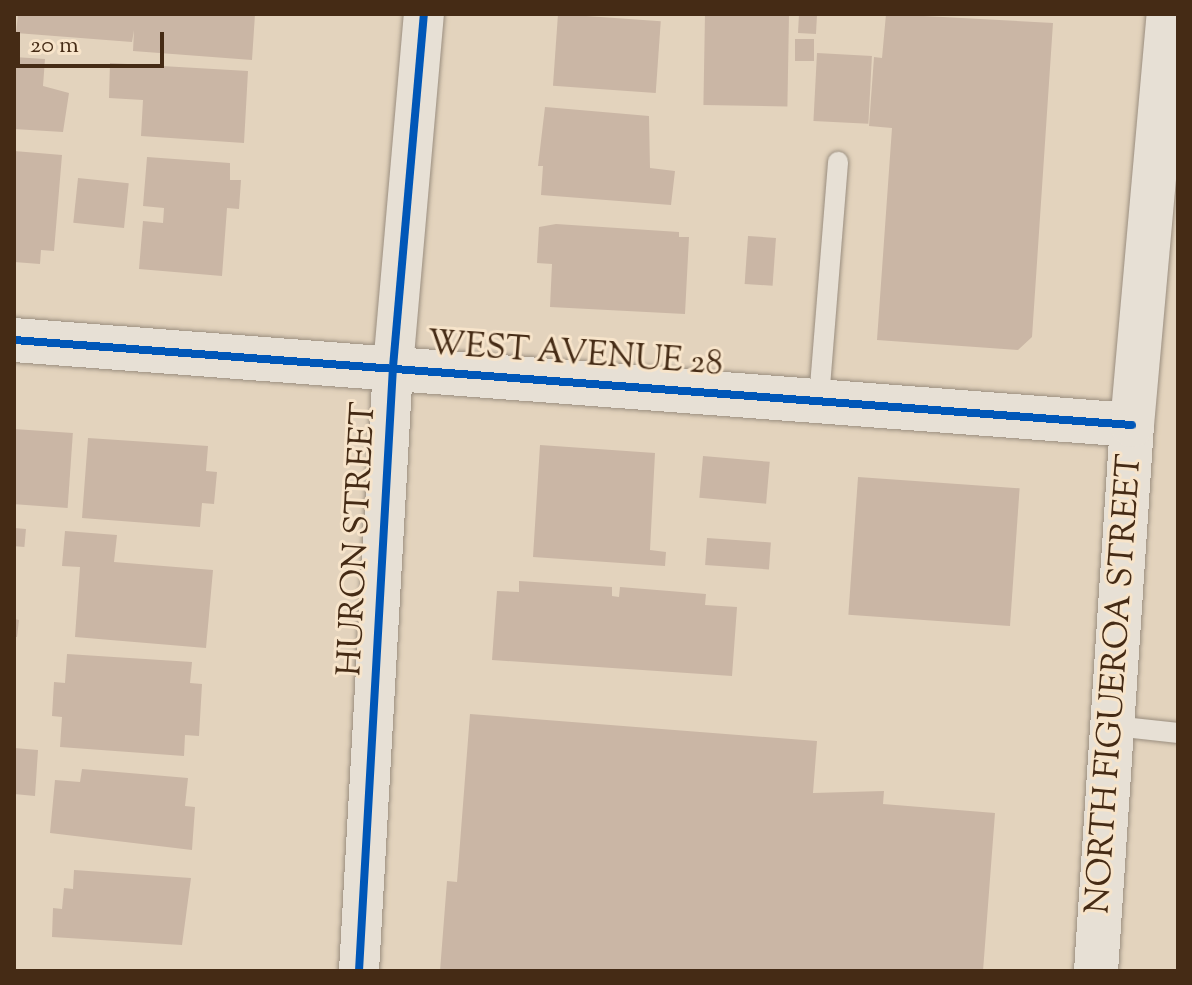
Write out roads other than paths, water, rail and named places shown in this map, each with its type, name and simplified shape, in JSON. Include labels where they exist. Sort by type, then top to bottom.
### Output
[{"type":"street","name":"HURON STREET","points":[[359,971],[393,367],[424,14]]},
{"type":"street","name":"NORTH FIGUEROA STREET","points":[[1096,971],[1132,425],[1169,14]]},
{"type":"street","name":"WEST AVENUE 28","points":[[14,340],[1132,425]]},
{"type":"lane","points":[[819,399],[838,162]]},
{"type":"lane","points":[[1114,726],[1178,733]]}]
